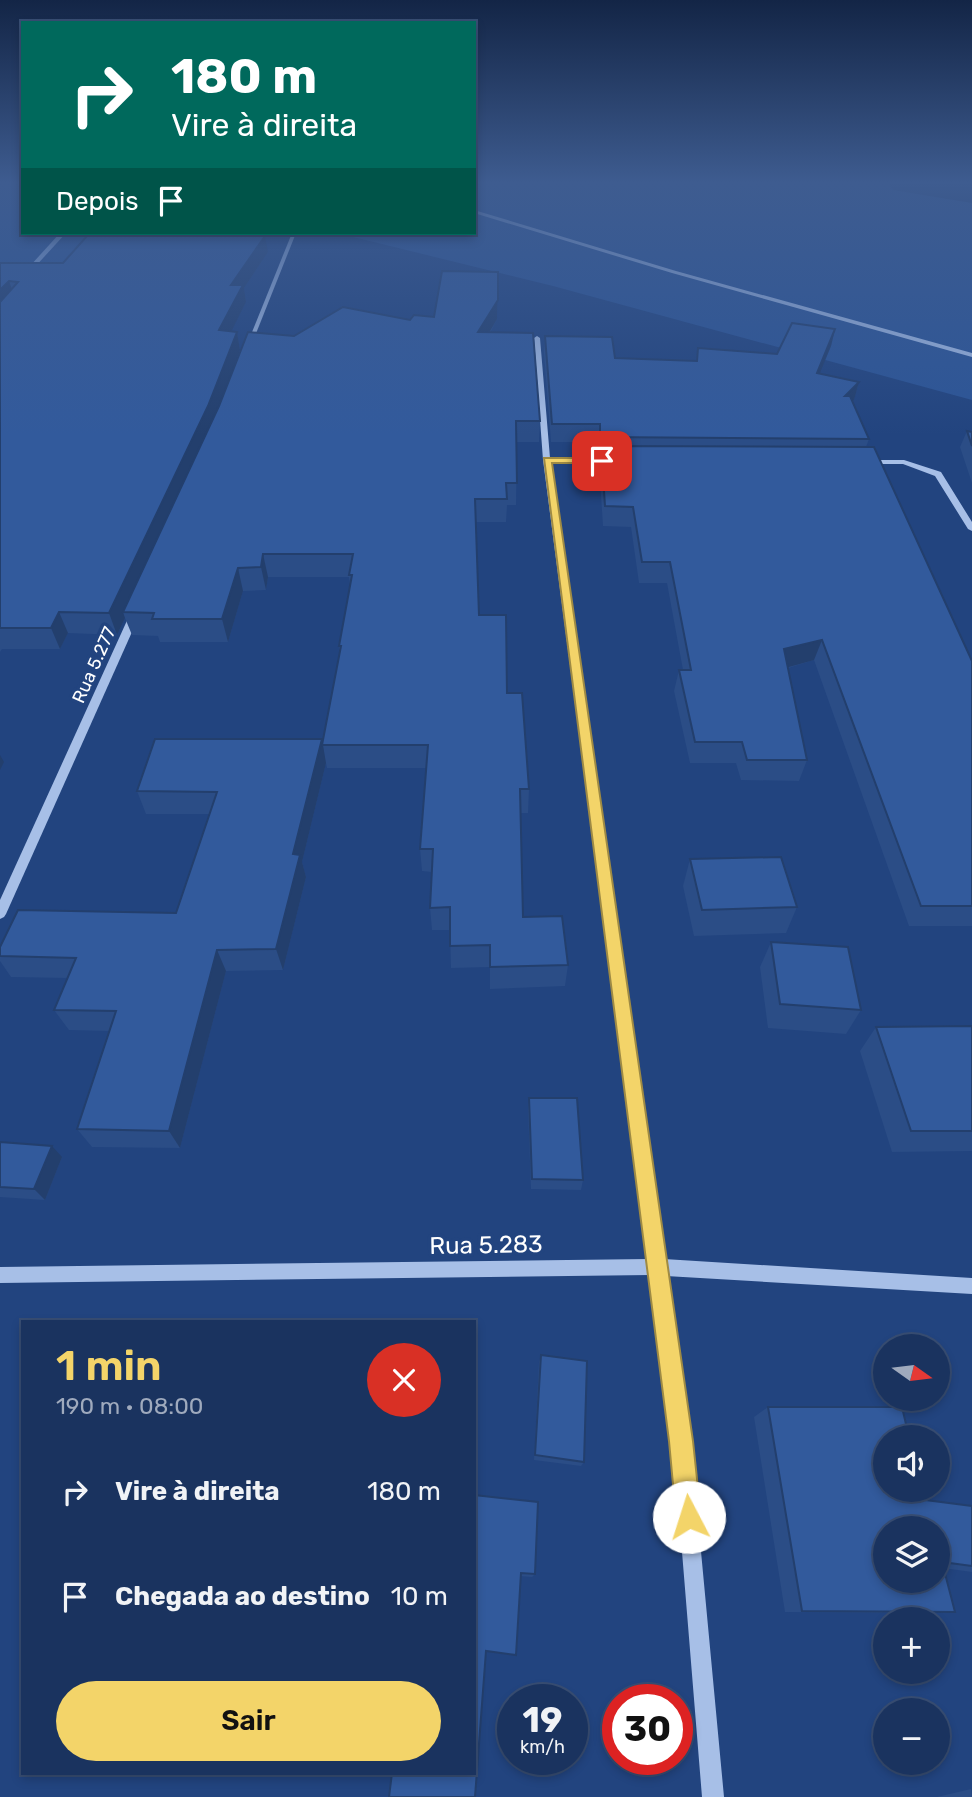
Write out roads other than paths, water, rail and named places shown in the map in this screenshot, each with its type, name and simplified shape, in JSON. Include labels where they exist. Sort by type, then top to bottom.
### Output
[{"type":"street","points":[[246,350],[280,267]]},
{"type":"street","points":[[657,267],[972,355]]},
{"type":"street","points":[[537,338],[547,460],[684,1466],[713,1797]]},
{"type":"street","points":[[547,460],[629,461]]},
{"type":"street","points":[[849,462],[904,463],[938,474],[972,529]]},
{"type":"street","name":"Rua 5.277","points":[[0,914],[136,610]]},
{"type":"street","name":"Rua 5.283","points":[[0,1275],[657,1267],[972,1286]]},
{"type":"waterway","points":[[0,303],[33,267]]}]
